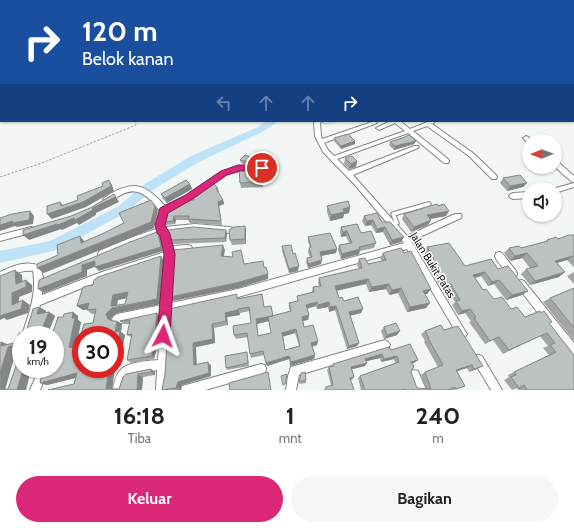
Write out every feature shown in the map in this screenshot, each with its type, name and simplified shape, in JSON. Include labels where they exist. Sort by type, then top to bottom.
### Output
[{"type":"street","points":[[318,122],[317,128],[320,142],[374,123]]},
{"type":"street","points":[[378,128],[393,122]]},
{"type":"street","points":[[397,122],[446,161]]},
{"type":"street","points":[[332,158],[431,123],[481,162],[494,177]]},
{"type":"street","name":"Jalan Bukit Patas","points":[[320,142],[325,151],[348,174],[407,242],[468,343]]},
{"type":"street","points":[[348,174],[416,147]]},
{"type":"street","points":[[161,390],[169,252],[165,234],[161,230],[160,222],[164,210],[187,198],[224,173],[238,168],[255,169]]},
{"type":"street","points":[[562,169],[574,180]]},
{"type":"street","points":[[562,188],[574,185]]},
{"type":"street","points":[[101,203],[126,189],[132,188],[147,193],[164,210]]},
{"type":"street","points":[[513,196],[522,195]]},
{"type":"street","points":[[117,319],[238,293],[407,242],[458,216]]},
{"type":"street","points":[[0,238],[41,227]]},
{"type":"street","points":[[96,257],[136,239],[161,230],[195,227],[230,230]]},
{"type":"street","points":[[37,302],[87,280],[169,252],[195,248]]},
{"type":"street","points":[[499,256],[574,351]]},
{"type":"street","points":[[0,276],[23,268],[36,267],[41,280],[37,302],[30,326]]},
{"type":"street","points":[[291,390],[292,376],[295,371],[385,345]]},
{"type":"street","points":[[475,355],[497,390]]},
{"type":"street","points":[[118,390],[121,377],[124,372],[162,364]]},
{"type":"street","points":[[186,390],[261,369]]},
{"type":"street","points":[[414,375],[421,390]]},
{"type":"street","points":[[35,390],[40,378]]},
{"type":"lane","points":[[393,225],[398,223],[393,214],[429,204]]},
{"type":"path","points":[[0,177],[63,155],[108,135],[132,128],[136,125],[135,122]]},
{"type":"building","points":[[348,134],[355,141],[341,146],[334,138]]},
{"type":"building","points":[[409,135],[416,141],[395,146],[390,142],[402,138]]},
{"type":"building","points":[[245,155],[257,157],[257,161],[240,160]]},
{"type":"building","points":[[352,156],[357,161],[351,164],[345,158]]},
{"type":"building","points":[[264,165],[265,170],[262,171],[262,181],[240,183],[239,167]]},
{"type":"building","points":[[520,175],[526,182],[510,186],[503,178]]},
{"type":"building","points":[[109,180],[111,186],[83,202],[47,214],[47,206],[60,202],[61,206],[78,200],[77,196],[103,186],[102,183]]},
{"type":"building","points":[[186,180],[190,184],[165,198],[161,194]]},
{"type":"building","points":[[211,182],[218,188],[216,189],[223,200],[218,202],[221,221],[188,219],[189,216],[174,216],[173,221],[164,222],[165,216],[167,218],[167,209],[184,200],[194,200],[193,197],[198,196],[196,193]]},
{"type":"building","points":[[114,194],[116,197],[92,208],[93,210],[75,220],[74,218],[58,225],[57,224],[23,235],[23,230],[71,216],[90,208]]},
{"type":"building","points":[[151,200],[155,206],[151,222],[37,268],[37,264],[58,255],[57,245],[80,236],[81,243],[104,233],[124,223],[119,213]]},
{"type":"building","points":[[348,201],[350,207],[343,209],[344,212],[331,215],[327,206]]},
{"type":"building","points":[[437,204],[438,206],[444,204],[449,211],[427,215],[431,220],[414,227],[404,214]]},
{"type":"building","points":[[30,211],[29,220],[12,223],[13,221],[0,225],[0,218]]},
{"type":"building","points":[[377,213],[382,222],[390,222],[404,237],[392,240],[385,227],[377,229],[373,220],[367,221],[364,216]]},
{"type":"building","points":[[357,224],[361,233],[371,231],[376,243],[359,247],[360,249],[342,254],[339,245],[352,243],[347,231],[343,232],[341,227]]},
{"type":"building","points":[[245,226],[245,239],[230,240],[229,230],[234,227]]},
{"type":"building","points":[[193,227],[226,230],[225,238],[171,240],[168,230]]},
{"type":"building","points":[[157,232],[161,247],[95,267],[95,261],[82,265],[82,272],[38,289],[39,280]]},
{"type":"building","points":[[330,233],[337,249],[320,252],[322,260],[308,264],[307,258],[312,257],[308,237]]},
{"type":"building","points":[[569,235],[574,235],[574,256],[555,261],[565,272],[535,281],[526,269],[538,266],[527,253],[515,256],[509,248],[519,246],[521,248],[548,241],[547,240],[556,237],[558,239]]},
{"type":"building","points":[[449,243],[465,266],[491,259],[498,269],[508,266],[528,291],[512,295],[499,280],[492,282],[485,272],[473,275],[483,290],[486,289],[494,299],[502,297],[511,309],[517,307],[525,317],[540,311],[541,313],[544,311],[552,322],[549,323],[574,355],[574,390],[527,390],[524,385],[519,388],[511,377],[516,375],[514,372],[556,352],[550,345],[555,343],[547,333],[509,350],[499,337],[490,341],[474,318],[476,317],[470,309],[462,311],[456,301],[460,300],[450,283],[446,284],[431,260],[434,259],[427,247]]},
{"type":"building","points":[[223,245],[221,256],[233,257],[232,252],[241,250],[244,264],[263,261],[264,268],[266,267],[268,274],[236,283],[170,297],[173,250]]},
{"type":"building","points":[[291,245],[293,254],[295,253],[299,266],[289,269],[282,246]]},
{"type":"building","points":[[401,248],[404,253],[411,251],[431,289],[423,291],[430,303],[410,307],[401,288],[392,290],[389,284],[372,287],[368,279],[335,286],[339,298],[342,297],[344,301],[358,297],[363,309],[349,312],[359,343],[349,346],[336,306],[330,307],[329,302],[318,305],[317,302],[306,305],[309,315],[302,317],[304,327],[313,325],[318,341],[311,343],[315,355],[291,362],[289,356],[266,363],[263,351],[250,354],[247,333],[234,335],[233,326],[251,323],[249,307],[225,313],[226,321],[212,324],[213,339],[193,343],[194,365],[208,362],[209,373],[178,382],[176,388],[162,390],[165,374],[169,309],[237,294],[237,299],[262,294],[264,307],[271,306],[273,316],[291,311],[289,303],[298,301],[297,296],[314,292],[313,287],[321,286],[319,278],[362,268],[359,259],[365,258],[368,264],[386,260],[383,253]],"holes":[[[268,317],[271,333],[258,336],[256,319]],[[296,329],[300,346],[285,350],[282,333]]]},
{"type":"building","points":[[161,256],[157,299],[112,308],[106,314],[108,319],[117,321],[116,326],[83,326],[84,324],[93,323],[96,309],[87,310],[89,303],[77,306],[83,287],[93,285],[94,280],[98,277]],"holes":[[[128,292],[125,304],[111,306],[113,295]]]},
{"type":"building","points":[[15,270],[16,284],[26,280],[26,287],[12,293],[12,305],[23,300],[21,309],[0,316],[0,276]]},
{"type":"building","points":[[574,288],[574,328],[550,298]]},
{"type":"building","points":[[39,307],[37,314],[49,312],[43,326],[28,326],[33,309]]},
{"type":"building","points":[[73,312],[72,318],[75,318],[73,326],[72,326],[69,347],[72,348],[72,374],[64,377],[64,326],[55,326],[58,317],[63,317],[64,314]]},
{"type":"building","points":[[157,313],[152,356],[127,360],[132,334],[127,335],[130,320],[120,321]]},
{"type":"building","points":[[396,323],[400,331],[387,335],[384,327]]},
{"type":"building","points":[[441,325],[444,330],[458,326],[483,366],[474,369],[472,365],[456,370],[465,386],[456,389],[455,387],[448,390],[365,390],[360,376],[399,362],[397,356],[384,359],[382,354],[365,359],[367,363],[351,367],[354,377],[350,378],[354,390],[326,390],[326,387],[333,385],[329,367],[334,366],[333,364],[389,347],[391,350],[410,344],[418,360],[411,362],[414,366],[411,372],[417,388],[431,389],[425,372],[443,365],[425,331]]},
{"type":"building","points":[[2,342],[1,346],[12,343],[12,345],[8,347],[0,373],[0,343]]},
{"type":"building","points":[[247,352],[248,363],[226,368],[225,356]]},
{"type":"building","points":[[151,369],[151,372],[138,374],[137,390],[48,390],[74,384],[76,378],[108,378],[106,389],[119,389],[123,378],[126,374]]},
{"type":"building","points":[[268,372],[271,390],[230,390],[229,383]]},
{"type":"building","points":[[305,372],[306,380],[299,382],[301,373]]},
{"type":"building","points":[[287,374],[285,384],[283,385],[281,376]]},
{"type":"building","points":[[12,378],[21,378],[17,390],[0,390],[8,389]]},
{"type":"building","points":[[41,378],[58,378],[40,383]]},
{"type":"waterway","points":[[0,257],[52,246],[123,209],[147,188],[195,159],[261,129],[272,122]]},
{"type":"waterway","points":[[322,122],[325,124],[334,122]]},
{"type":"route","points":[[163,336],[170,254],[165,234],[160,230],[160,222],[164,210],[187,198],[213,179],[230,170],[238,168],[262,168]]}]
